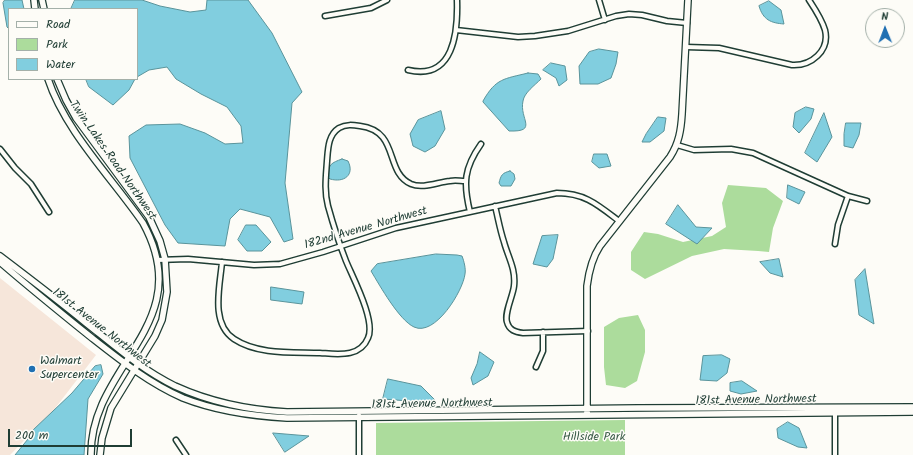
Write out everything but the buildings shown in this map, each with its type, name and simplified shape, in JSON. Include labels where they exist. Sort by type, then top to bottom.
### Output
[{"type":"main road","points":[[587,411],[587,286],[590,268],[600,246],[670,157],[677,145],[681,128],[688,0]]},
{"type":"main road","name":"Twin Lakes Road Northwest","points":[[48,80],[70,124],[143,224],[151,240],[157,260],[159,284],[154,310],[144,335],[104,399],[97,415],[93,433],[91,455]]},
{"type":"main road","name":"Twin Lakes Road Northwest","points":[[57,80],[76,118],[151,221],[160,241],[165,259],[167,292],[162,320],[155,336],[114,402],[108,416],[102,438],[100,455]]},
{"type":"main road","name":"181st Avenue Northwest","points":[[0,256],[138,364],[159,377],[186,390],[210,399],[262,411],[359,414],[913,407]]},
{"type":"main road","name":"181st Avenue Northwest","points":[[0,262],[125,364],[155,384],[183,398],[222,410],[262,416],[287,418],[359,414]]},
{"type":"main road","name":"181st Avenue Northwest","points":[[587,411],[835,410],[913,412]]},
{"type":"street","points":[[325,16],[370,8],[387,0]]},
{"type":"street","points":[[408,70],[415,72],[426,71],[440,64],[451,50],[456,30],[457,0]]},
{"type":"street","points":[[599,0],[605,20]]},
{"type":"street","points":[[686,46],[719,48],[792,65],[808,63],[820,53],[825,44],[822,24],[809,0]]},
{"type":"street","points":[[456,30],[509,36],[535,36],[572,30],[623,15],[636,14],[667,21],[687,23]]},
{"type":"street","points":[[222,262],[219,314],[221,324],[231,337],[246,345],[263,349],[351,353],[363,346],[368,339],[370,330],[365,307],[341,246],[328,207],[326,191],[329,140],[340,128],[347,125],[372,129],[380,134],[385,140],[400,174],[404,180],[411,184],[421,186],[452,180],[465,181]]},
{"type":"street","points":[[470,212],[465,190],[465,181],[472,159],[481,144]]},
{"type":"street","points":[[677,145],[694,150],[731,149],[753,153],[848,196],[867,201]]},
{"type":"street","points":[[0,149],[15,168],[31,184],[49,212]]},
{"type":"street","name":"182nd Avenue Northwest","points":[[157,260],[165,259],[254,265],[280,264],[396,228],[557,193],[572,194],[591,201],[619,221]]},
{"type":"street","points":[[835,244],[838,225],[848,196]]},
{"type":"street","points":[[495,206],[503,240],[511,259],[514,272],[512,300],[506,314],[509,327],[517,332],[588,331]]},
{"type":"street","points":[[536,367],[543,351],[543,332]]},
{"type":"street","points":[[835,410],[835,455]]},
{"type":"street","points":[[359,414],[359,455]]},
{"type":"street","points":[[176,440],[186,455]]},
{"type":"shaded area","points":[[0,278],[96,355],[53,411],[10,455],[0,455]]},
{"type":"green space","points":[[728,185],[766,188],[783,201],[773,228],[769,252],[724,249],[692,256],[645,279],[631,270],[631,252],[644,232],[658,234],[683,242],[712,236],[726,227],[722,203]]},
{"type":"green space","points":[[638,315],[645,330],[645,352],[637,381],[625,388],[606,385],[604,367],[604,327],[619,318]]},
{"type":"green space","name":"Hillside Park","points":[[625,420],[625,455],[376,455],[376,423]]},
{"type":"water","points":[[5,0],[22,0],[24,8],[8,8],[8,28],[7,27],[3,3]]},
{"type":"water","points":[[75,0],[142,0],[160,6],[190,12],[206,10],[207,0],[248,0],[272,33],[302,92],[292,103],[285,183],[293,239],[284,242],[270,217],[240,209],[230,219],[225,246],[178,243],[165,225],[130,158],[129,136],[146,125],[180,124],[205,133],[225,144],[243,143],[241,126],[227,107],[176,79],[167,67],[149,70],[138,76],[138,8],[71,8]]},
{"type":"water","points":[[769,1],[781,10],[784,24],[771,22],[763,15],[759,6]]},
{"type":"water","points":[[599,49],[618,52],[611,78],[598,84],[580,84],[579,66],[589,52]]},
{"type":"water","points":[[551,63],[565,66],[567,80],[559,86],[556,78],[543,70]]},
{"type":"water","points":[[528,73],[538,74],[541,79],[525,95],[523,101],[522,107],[526,127],[518,131],[509,131],[483,101],[492,88],[501,81]]},
{"type":"water","points":[[86,80],[134,80],[129,90],[113,105],[89,87]]},
{"type":"water","points":[[806,107],[814,109],[811,119],[799,133],[793,127],[795,113]]},
{"type":"water","points":[[441,111],[445,129],[435,146],[425,152],[413,146],[410,134],[418,120]]},
{"type":"water","points":[[824,113],[832,137],[817,162],[805,153]]},
{"type":"water","points":[[658,117],[666,118],[664,131],[650,142],[642,142],[646,134]]},
{"type":"water","points":[[846,123],[861,123],[859,135],[853,148],[844,146]]},
{"type":"water","points":[[594,154],[607,154],[611,166],[599,168],[592,162]]},
{"type":"water","points":[[342,159],[348,161],[350,166],[349,174],[344,179],[330,179],[327,176],[330,166]]},
{"type":"water","points":[[510,171],[514,174],[515,179],[511,186],[501,186],[499,183],[501,176]]},
{"type":"water","points":[[788,185],[805,192],[799,204],[787,198]]},
{"type":"water","points":[[678,205],[696,227],[712,228],[697,244],[666,224]]},
{"type":"water","points":[[246,225],[256,225],[271,242],[262,251],[247,251],[238,240]]},
{"type":"water","points":[[558,235],[553,259],[547,267],[533,264],[542,236]]},
{"type":"water","points":[[436,254],[462,256],[465,270],[463,282],[454,301],[439,319],[431,325],[422,328],[414,327],[408,323],[396,310],[371,271],[377,264]]},
{"type":"water","points":[[779,259],[783,277],[770,273],[760,262]]},
{"type":"water","points":[[865,269],[874,324],[859,315],[855,280]]},
{"type":"water","points":[[271,287],[304,292],[302,304],[271,300]]},
{"type":"water","points":[[480,352],[494,362],[488,376],[473,385],[471,378]]},
{"type":"water","points":[[722,355],[730,359],[727,373],[717,381],[700,380],[703,356]]},
{"type":"water","points":[[101,365],[103,374],[88,399],[84,455],[15,455],[28,439],[33,430],[72,393],[95,366]]},
{"type":"water","points":[[388,379],[421,386],[435,400],[421,402],[383,399]]},
{"type":"water","points":[[742,381],[757,391],[741,394],[730,391],[730,383]]},
{"type":"water","points":[[788,422],[799,428],[807,448],[798,447],[778,438],[777,429]]},
{"type":"water","points":[[273,433],[309,436],[285,452]]},
{"type":"place","name":"Walmart Supercenter","points":[[32,369]]}]
